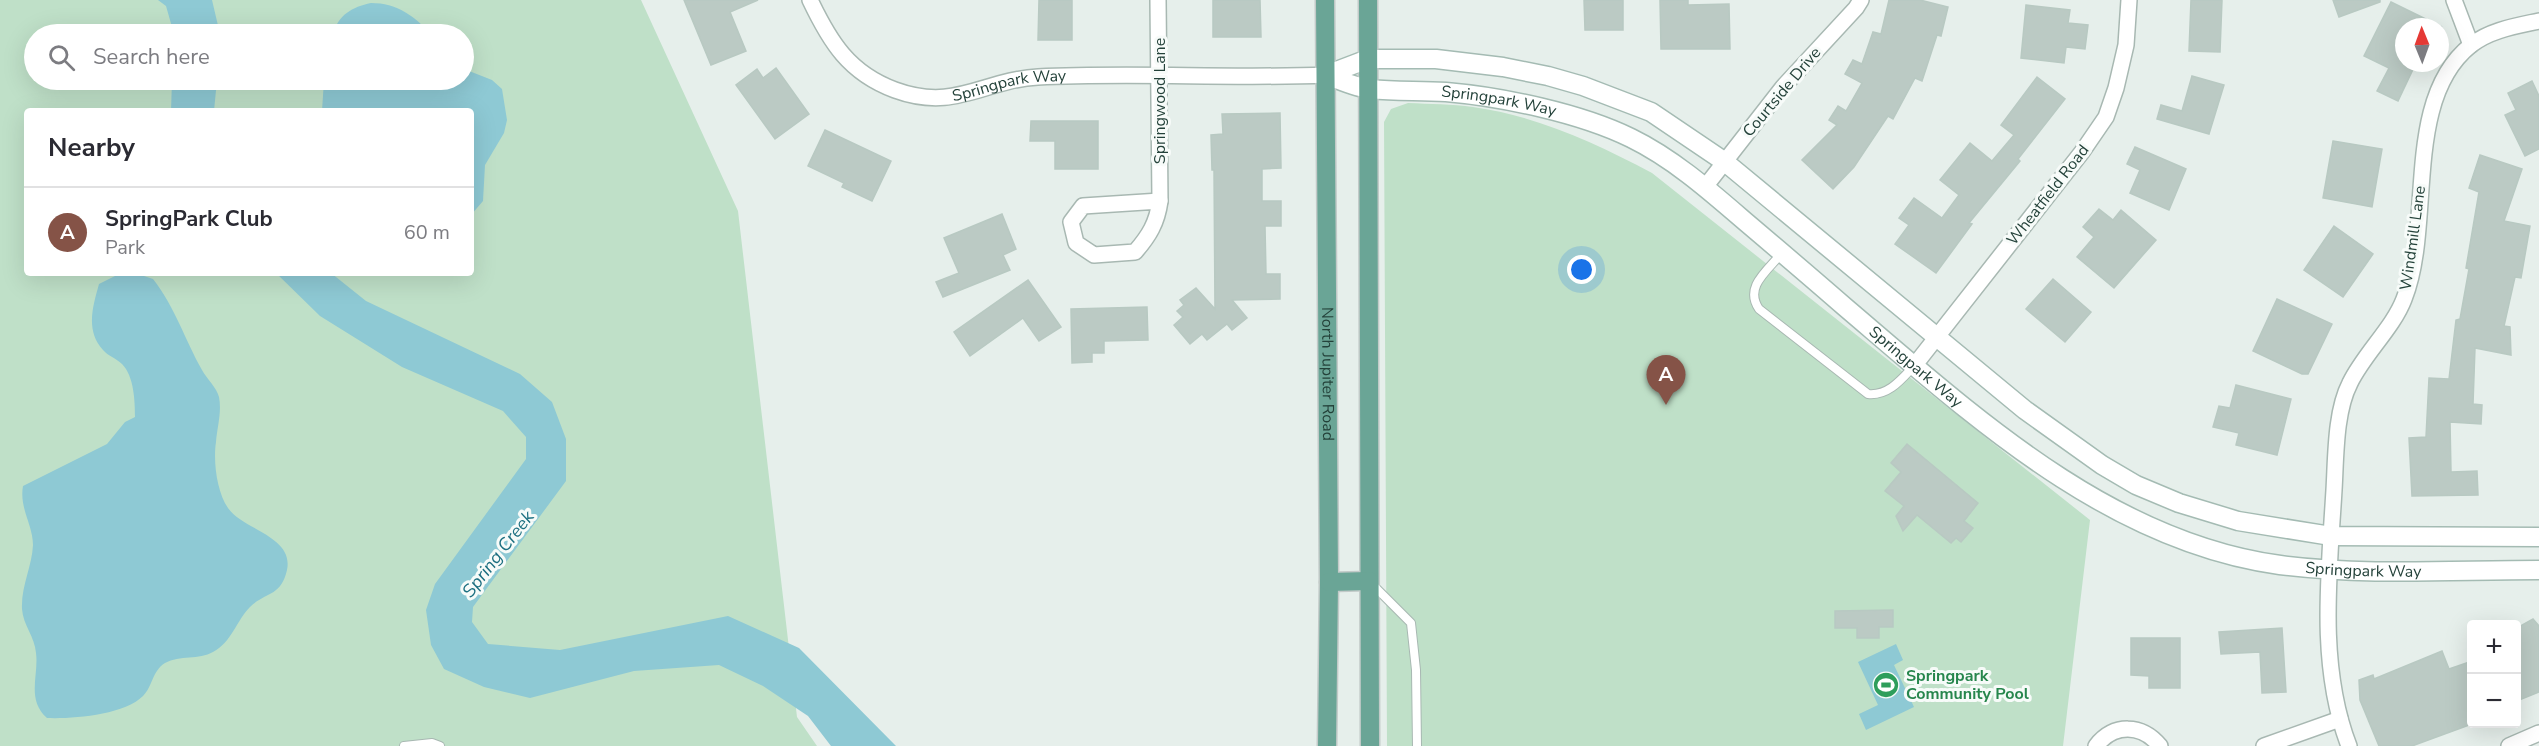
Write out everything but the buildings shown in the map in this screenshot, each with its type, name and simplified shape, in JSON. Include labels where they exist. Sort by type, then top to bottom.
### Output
[{"type":"main road","name":"North Jupiter Road","points":[[1325,0],[1329,582],[1327,746]]},
{"type":"main road","points":[[1368,0],[1370,746]]},
{"type":"main road","points":[[1329,582],[1369,582]]},
{"type":"street","name":"Springpark Way","points":[[810,0],[830,39],[867,78],[896,90],[926,98],[967,95],[1034,77],[1326,75],[1368,89],[1486,97],[1568,116],[1630,138],[1705,187],[1914,366],[2052,470],[2133,520],[2180,540],[2231,555],[2278,564],[2329,569],[2539,570]]},
{"type":"street","name":"Springwood Lane","points":[[1158,0],[1161,76],[1160,201],[1157,218],[1149,237],[1135,252],[1094,255],[1076,243],[1071,222],[1083,206],[1160,201]]},
{"type":"street","name":"Courtside Drive","points":[[1705,187],[1783,87],[1849,17],[1861,0]]},
{"type":"street","name":"Wheatfield Road","points":[[1914,366],[2082,152],[2106,117],[2126,45],[2129,0]]},
{"type":"street","points":[[2454,0],[2471,45]]},
{"type":"street","name":"Windmill Lane","points":[[2349,746],[2340,719],[2330,669],[2329,569],[2338,431],[2349,384],[2404,299],[2414,254],[2425,148],[2433,106],[2448,71],[2471,45],[2504,29],[2539,21]]},
{"type":"street","name":"Springpark Way","points":[[1326,75],[1368,59],[1436,59],[1503,67],[1583,86],[1651,112],[1725,162],[2025,410],[2102,465],[2136,485],[2179,503],[2238,521],[2331,536],[2539,537]]},
{"type":"street","points":[[2264,746],[2340,719]]},
{"type":"street","points":[[2096,746],[2110,732],[2128,728],[2146,732],[2160,746]]},
{"type":"street","points":[[2509,746],[2539,733]]},
{"type":"lane","points":[[1782,253],[1753,287],[1753,299],[1759,309],[1868,394],[1877,395],[1887,391],[1914,366]]},
{"type":"lane","points":[[1369,582],[1412,623],[1416,670],[1417,746]]},
{"type":"lane","points":[[404,746],[432,743],[441,746]]},
{"type":"green space","points":[[0,0],[641,0],[738,211],[797,717],[817,746],[0,746]]},
{"type":"green space","points":[[1408,103],[1465,106],[1520,117],[1587,141],[1652,173],[2090,520],[2063,746],[1387,746],[1384,122],[1391,109]]},
{"type":"water","points":[[158,0],[212,0],[218,24],[171,24],[166,6]]},
{"type":"water","points":[[371,3],[389,5],[404,12],[420,24],[337,24],[342,17],[358,7]]},
{"type":"water","points":[[474,73],[492,80],[502,89],[507,120],[504,133],[485,165],[483,201],[474,212],[474,108],[322,108],[323,90],[474,90]]},
{"type":"water","points":[[172,90],[216,90],[214,108],[171,108]]},
{"type":"water","points":[[115,276],[144,276],[153,279],[161,290],[202,370],[219,397],[220,414],[215,458],[224,501],[235,516],[266,534],[283,549],[287,558],[287,570],[277,590],[250,607],[225,643],[208,654],[165,663],[157,670],[143,696],[134,702],[111,712],[70,718],[47,718],[41,711],[35,695],[35,647],[22,609],[23,592],[33,545],[24,509],[23,486],[107,444],[125,422],[135,417],[134,396],[129,375],[122,364],[103,350],[94,334],[92,318],[99,284]]},
{"type":"water","name":"Spring Creek","points":[[279,276],[335,276],[366,301],[520,374],[552,402],[566,439],[566,481],[473,607],[472,622],[488,644],[560,650],[728,616],[799,648],[896,746],[831,746],[808,716],[763,686],[719,665],[634,671],[530,698],[484,687],[444,669],[431,645],[426,610],[435,584],[526,459],[526,437],[503,411],[402,367],[320,316]]},
{"type":"water","name":"Springpark Community Pool","points":[[1896,644],[1903,660],[1894,665],[1914,707],[1866,730],[1859,714],[1878,705],[1858,662]]},
{"type":"place","name":"SpringPark Club","points":[[1666,405]]},
{"type":"place","name":"Springpark Community Pool","points":[[1886,685]]}]
